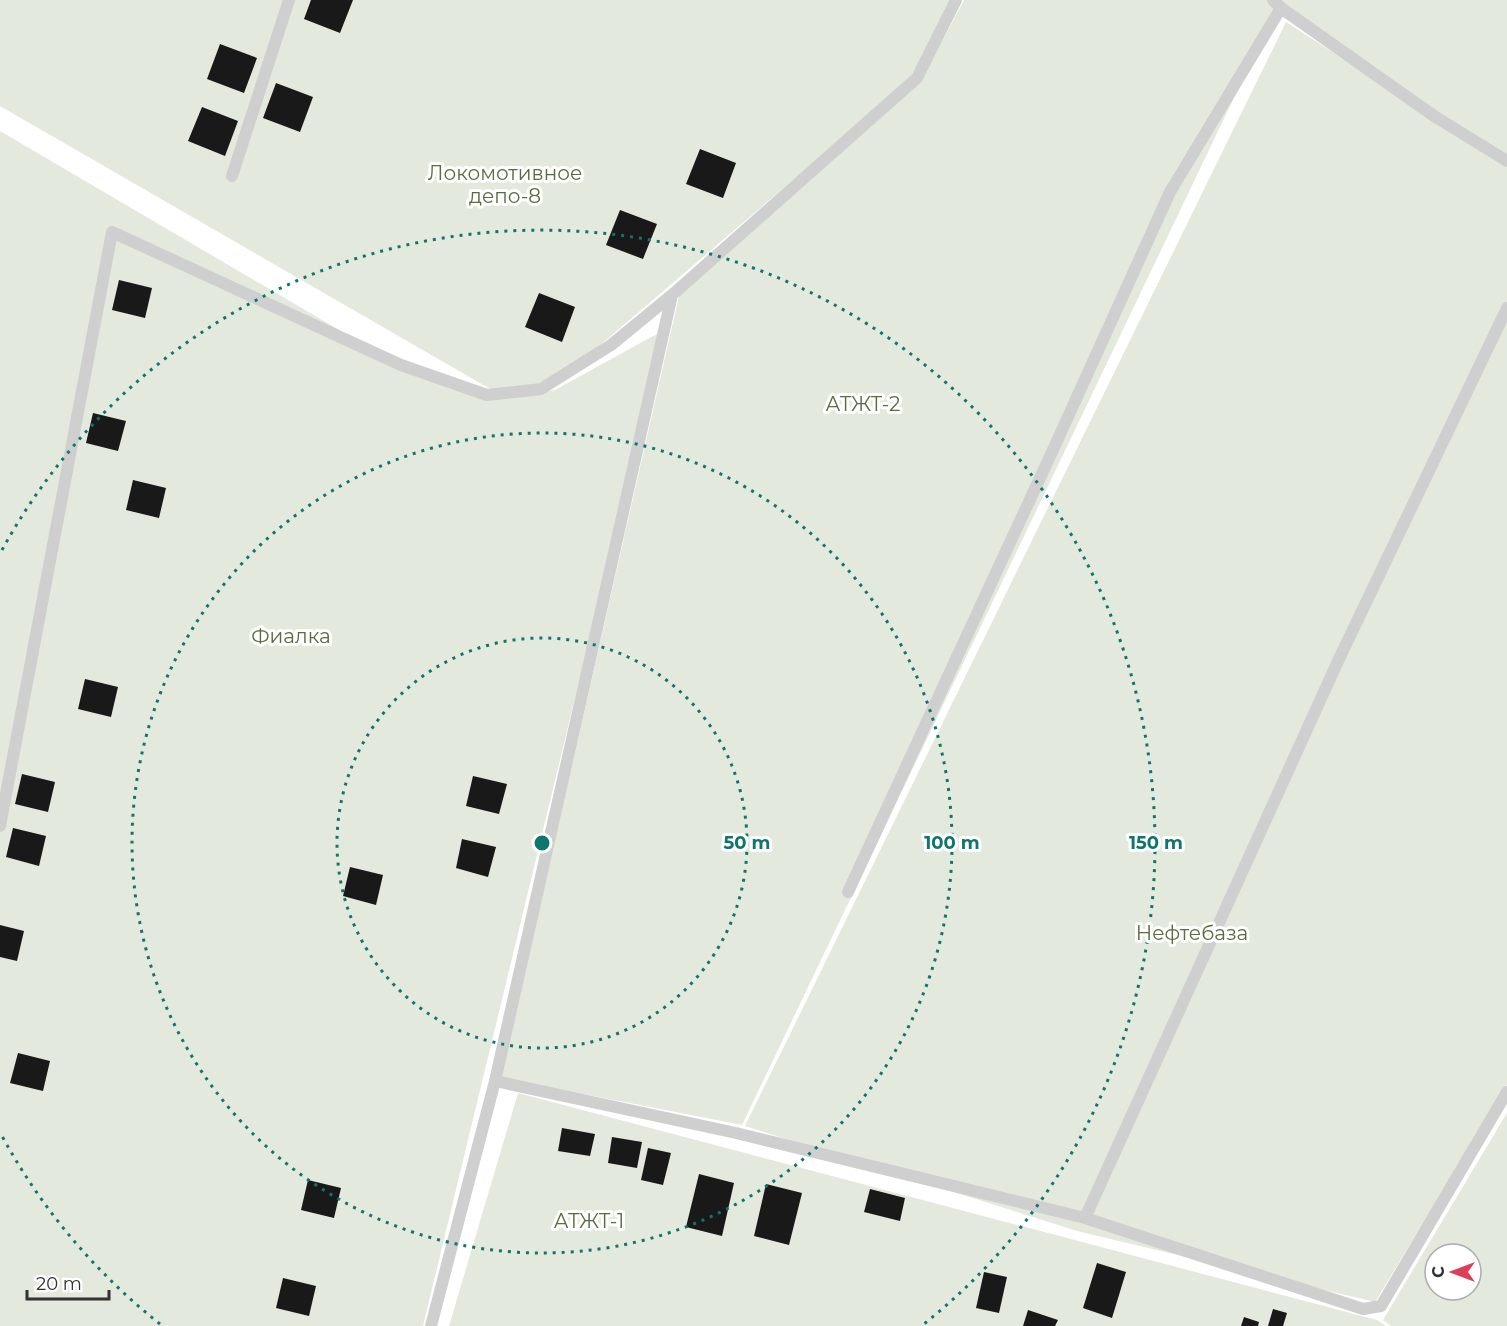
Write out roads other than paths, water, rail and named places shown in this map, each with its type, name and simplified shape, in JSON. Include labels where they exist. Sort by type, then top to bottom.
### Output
[{"type":"lane","points":[[232,176],[289,0]]},
{"type":"lane","points":[[0,826],[111,232],[401,365],[487,395],[541,389],[611,345],[672,295],[917,78],[956,0]]},
{"type":"lane","points":[[848,892],[1170,192],[1277,4],[1434,116],[1507,161]]},
{"type":"lane","points":[[431,1326],[495,1082],[672,295]]},
{"type":"lane","points":[[1085,1218],[1338,661],[1507,308]]},
{"type":"lane","points":[[495,1082],[736,1133],[1085,1218],[1363,1309],[1381,1306],[1507,1092]]},
{"type":"park label","name":"Локомотивное депо-8","points":[[505,184]]},
{"type":"park label","name":"АТЖТ-2","points":[[863,404]]},
{"type":"park label","name":"Фиалка","points":[[291,636]]},
{"type":"park label","name":"Нефтебаза","points":[[1192,933]]},
{"type":"park label","name":"АТЖТ-1","points":[[589,1221]]}]
